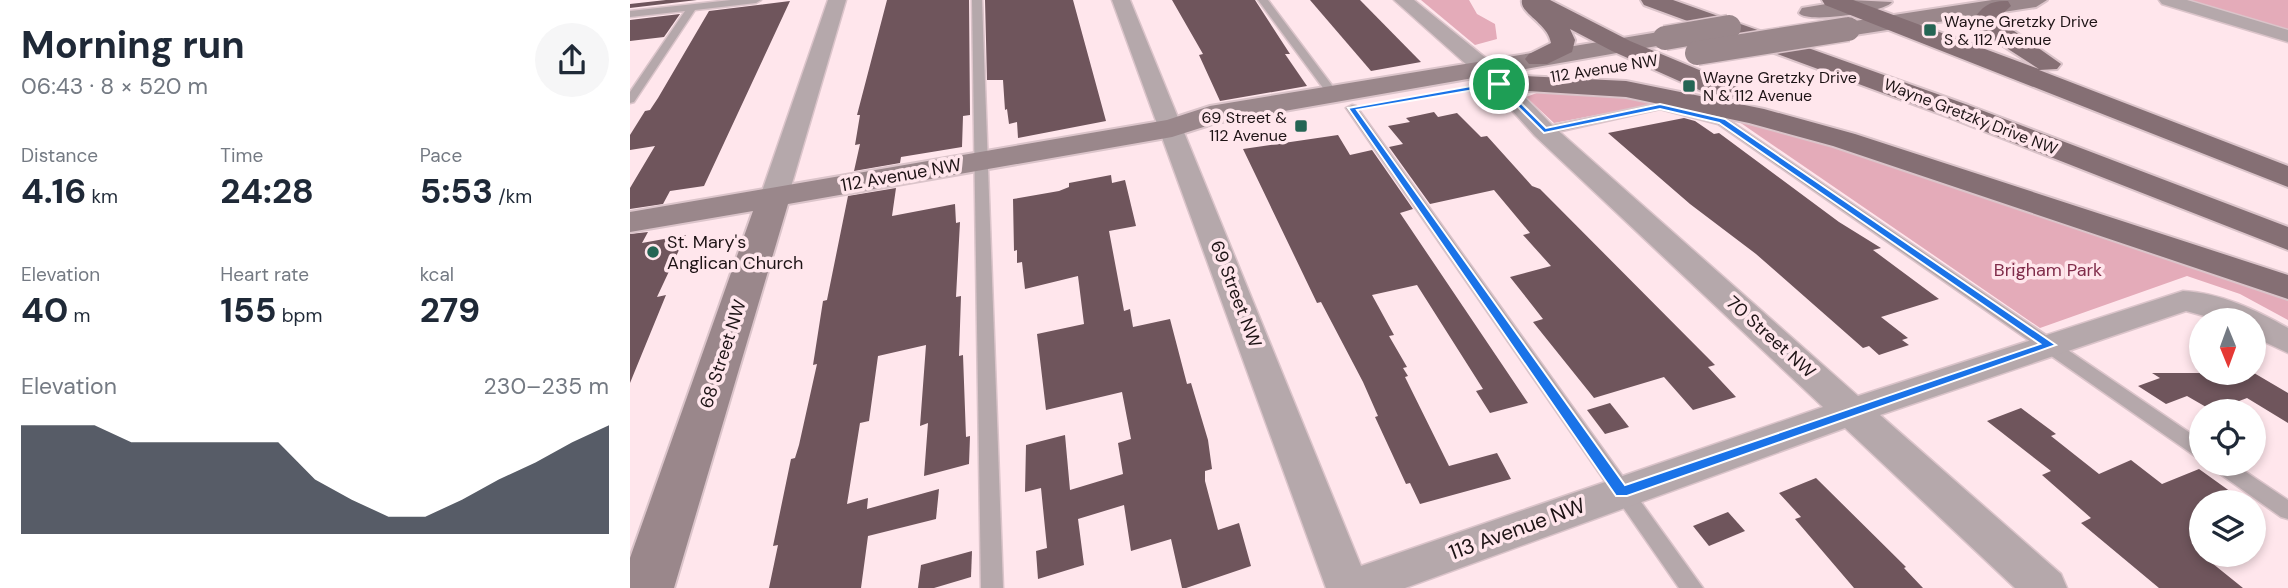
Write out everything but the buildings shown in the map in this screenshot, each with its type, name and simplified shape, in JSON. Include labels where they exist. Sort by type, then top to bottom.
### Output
[{"type":"main road","points":[[1525,0],[1552,21],[1564,41],[1563,47],[1538,59]]},
{"type":"main road","points":[[1533,0],[1620,46],[1659,49],[1844,140]]},
{"type":"main road","name":"Wayne Gretzky Drive NW","points":[[1652,0],[1958,111],[2288,239]]},
{"type":"main road","name":"Wayne Gretzky Drive NW","points":[[1688,0],[1973,99],[2288,215]]},
{"type":"main road","name":"112 Avenue NW","points":[[630,222],[1172,128],[1223,129],[1342,101],[1659,49],[1810,13],[2000,6],[2036,0]]},
{"type":"main road","points":[[2000,6],[1986,16],[1985,20],[1996,31],[2081,82],[2200,140]]},
{"type":"main road","points":[[1892,11],[2288,177]]},
{"type":"main road","name":"112 Avenue NW","points":[[1659,49],[1697,53],[1844,12]]},
{"type":"main road","name":"112 Avenue NW","points":[[1495,78],[1538,59],[1620,46]]},
{"type":"main road","points":[[1495,78],[1626,89],[1754,115],[1844,140],[2288,288]]},
{"type":"main road","name":"68 Street NW","points":[[646,588],[774,197]]},
{"type":"street","name":"68 Street NW","points":[[774,197],[837,0]]},
{"type":"street","name":"69 Street NW","points":[[1121,0],[1350,588]]},
{"type":"street","name":"70 Street NW","points":[[1403,0],[1495,78],[1544,131],[2045,588]]},
{"type":"street","points":[[2168,0],[2288,36]]},
{"type":"street","name":"113 Avenue NW","points":[[1350,588],[1852,411],[2049,345],[2183,302],[2201,302],[2217,308]]},
{"type":"street","points":[[2266,330],[2288,342]]},
{"type":"lane","points":[[630,14],[756,0]]},
{"type":"lane","points":[[977,0],[992,588]]},
{"type":"lane","points":[[1263,0],[1342,101],[1692,588]]},
{"type":"lane","points":[[630,100],[692,7]]},
{"type":"lane","points":[[1544,131],[1660,106],[1722,121],[2189,442]]},
{"type":"lane","points":[[2237,476],[2288,511]]},
{"type":"green space","points":[[1421,0],[1469,0],[1477,14],[1495,24],[1497,39],[1475,45]]},
{"type":"green space","points":[[2187,0],[2288,0],[2288,30]]},
{"type":"green space","name":"Brigham Park","points":[[1595,90],[1674,100],[1749,118],[2198,264],[2288,298],[2288,320],[2240,294],[2187,276],[2040,328],[1732,117],[1665,102],[1554,123],[1526,97],[1542,91]]},
{"type":"place","name":"Wayne Gretzky Drive S & 112 Avenue","points":[[1930,30]]},
{"type":"place","name":"Wayne Gretzky Drive N & 112 Avenue","points":[[1689,86]]},
{"type":"place","name":"69 Street & 112 Avenue","points":[[1301,126]]},
{"type":"place","name":"St. Mary's Anglican Church","points":[[653,252]]},
{"type":"route","points":[[1499,84],[1544,131],[1660,106],[1722,121],[2049,345],[1622,492],[1352,108],[1499,84]]}]
